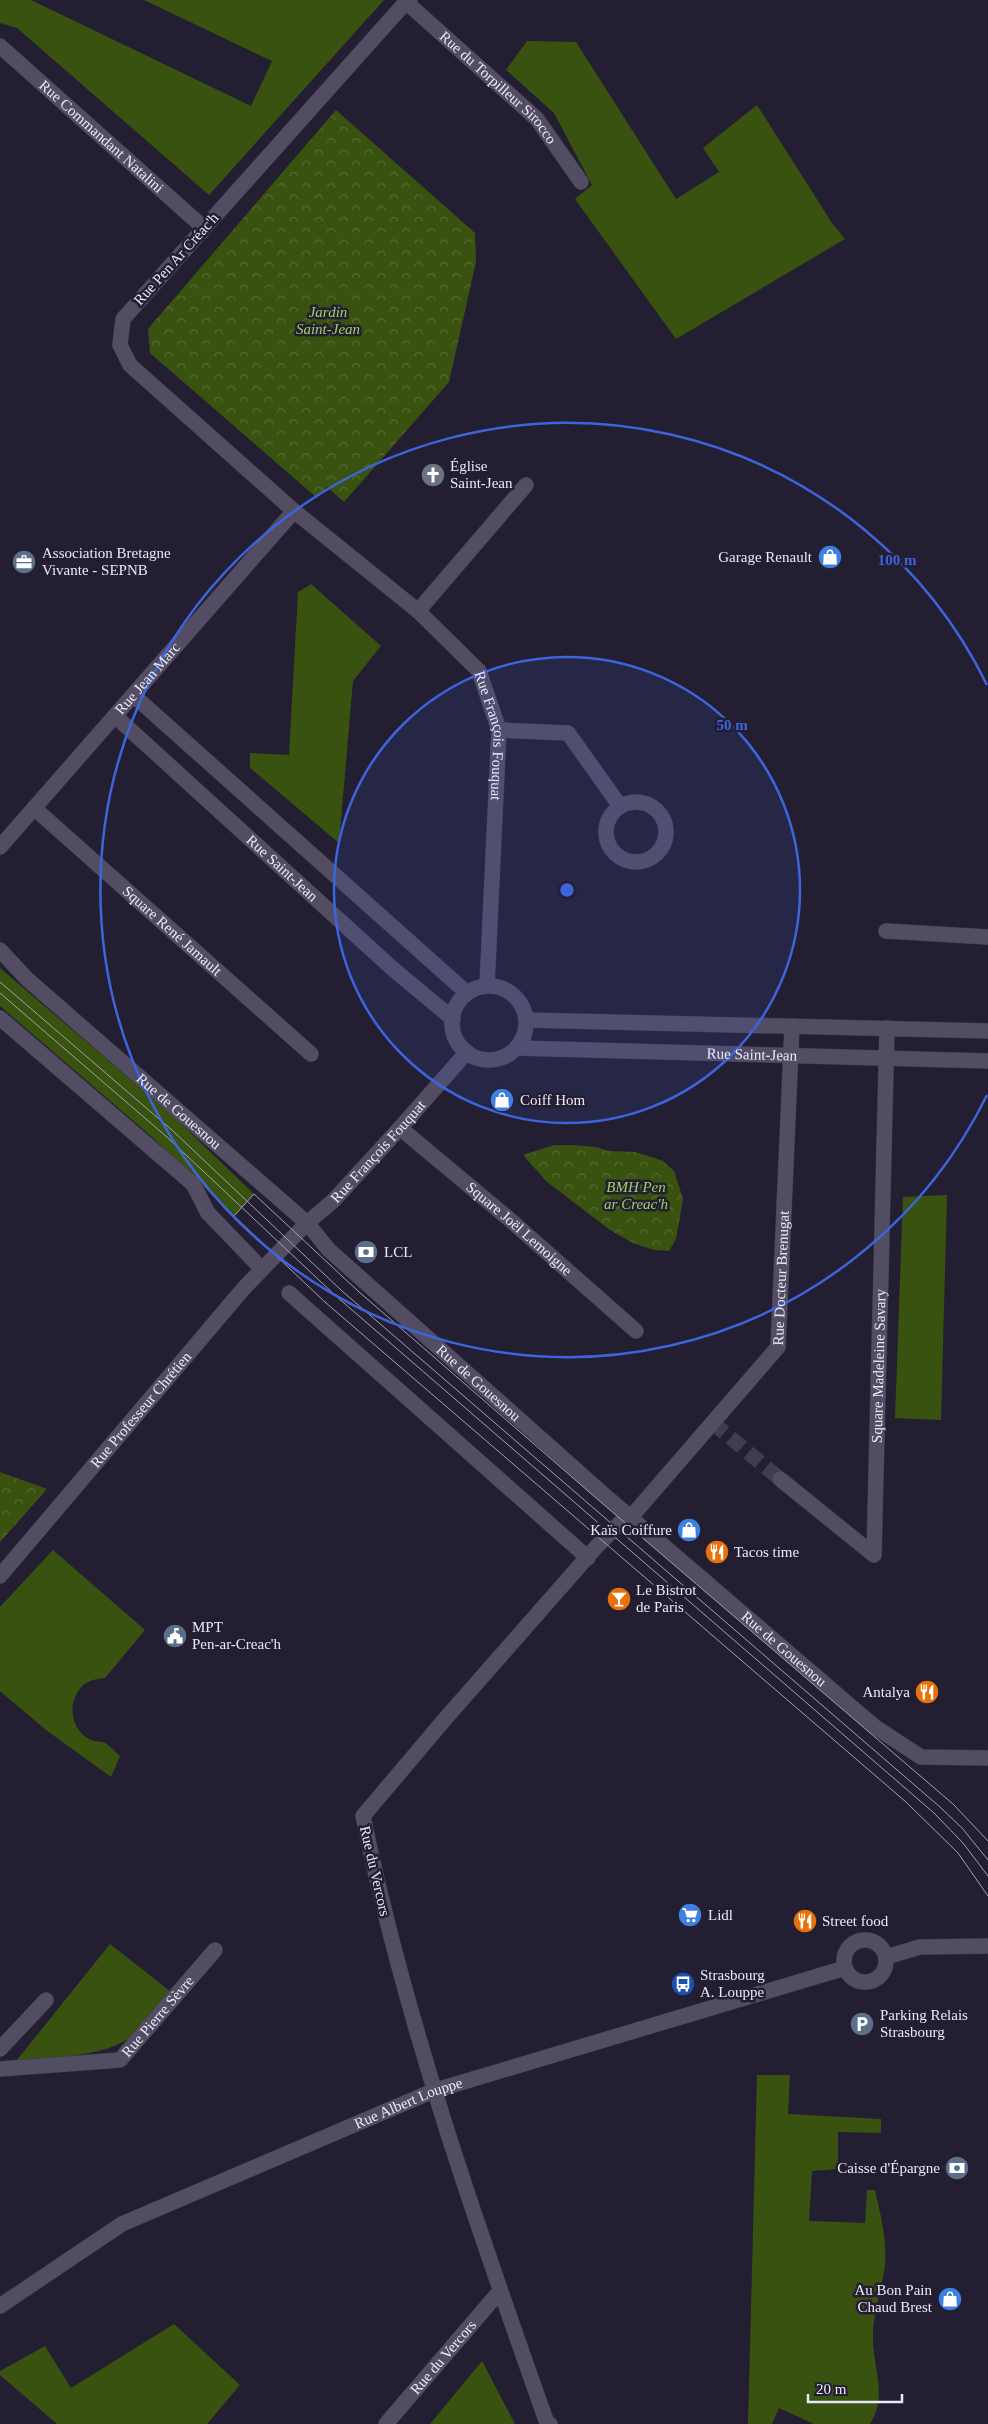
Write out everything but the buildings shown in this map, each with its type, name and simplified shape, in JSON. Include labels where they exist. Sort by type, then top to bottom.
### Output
[{"type":"street","name":"Rue du Torpilleur Sirocco","points":[[408,1],[537,119],[581,182]]},
{"type":"street","name":"Rue Pen Ar Créac'h","points":[[294,511],[130,365],[120,344],[123,319],[408,1]]},
{"type":"street","name":"Rue Commandant Natalini","points":[[0,46],[204,228]]},
{"type":"street","points":[[418,610],[526,485]]},
{"type":"street","name":"Rue François Fouquat","points":[[294,511],[418,610],[479,671],[499,730],[487,986]]},
{"type":"street","name":"Rue Jean Marc","points":[[0,847],[294,511]]},
{"type":"street","name":"Rue Saint-Jean","points":[[133,695],[467,993]]},
{"type":"street","name":"Rue Saint-Jean","points":[[115,716],[393,969],[453,1018]]},
{"type":"street","points":[[499,730],[568,733],[620,806]]},
{"type":"street","name":"Square René Jamault","points":[[34,808],[311,1054]]},
{"type":"street","points":[[886,931],[988,938]]},
{"type":"street","name":"Rue de Gouesnou","points":[[0,950],[27,979],[307,1224],[329,1250],[631,1517],[875,1726],[921,1757],[988,1758]]},
{"type":"street","points":[[487,986],[509,992],[518,999],[526,1020],[522,1040],[516,1048],[497,1059],[476,1057],[467,1052],[458,1042],[453,1031],[453,1018],[460,1000],[467,993],[487,986]]},
{"type":"street","points":[[0,1018],[193,1184],[208,1213],[262,1269]]},
{"type":"street","name":"Rue Saint-Jean","points":[[526,1020],[988,1031]]},
{"type":"street","name":"Rue Docteur Brenugat","points":[[614,1528],[631,1517],[778,1347],[792,1026]]},
{"type":"street","points":[[886,1058],[887,1028]]},
{"type":"street","name":"Rue Saint-Jean","points":[[516,1048],[988,1061]]},
{"type":"street","name":"Rue François Fouquat","points":[[286,1247],[307,1224],[324,1210],[467,1052]]},
{"type":"street","name":"Square Madeleine Savary","points":[[780,1479],[874,1554],[886,1058]]},
{"type":"street","name":"Square Joël Lemoigne","points":[[400,1128],[508,1218],[636,1331]]},
{"type":"street","name":"Rue Professeur Chrétien","points":[[0,1576],[262,1269],[286,1247]]},
{"type":"street","points":[[289,1293],[588,1558]]},
{"type":"street","name":"Rue du Vercors","points":[[547,2424],[433,2091],[378,1890],[363,1816],[445,1718],[614,1528]]},
{"type":"street","points":[[863,1941],[880,1946],[886,1957],[885,1969],[882,1975],[871,1982],[858,1981],[845,1968],[844,1962],[848,1950],[863,1941]]},
{"type":"street","points":[[886,1957],[920,1947],[988,1946]]},
{"type":"street","name":"Rue Pierre Sèvre","points":[[0,2069],[120,2060],[215,1950]]},
{"type":"street","name":"Rue Albert Louppe","points":[[0,2306],[122,2224],[433,2091],[845,1968]]},
{"type":"street","points":[[0,2049],[46,2000]]},
{"type":"street","name":"Rue du Vercors","points":[[386,2424],[500,2291]]},
{"type":"green space","points":[[0,0],[31,0],[251,106],[272,61],[144,0],[384,0],[209,195],[17,28],[0,23]]},
{"type":"green space","points":[[527,41],[576,42],[676,199],[719,172],[703,148],[757,105],[832,223],[845,239],[676,339],[575,199],[592,185],[554,113],[506,70]]},
{"type":"green space","name":"Jardin Saint-Jean","points":[[336,110],[475,233],[476,262],[449,382],[344,502],[327,487],[317,498],[150,353],[148,329]]},
{"type":"green space","points":[[311,584],[381,646],[353,681],[339,843],[250,768],[250,753],[289,755],[298,592]]},
{"type":"green space","points":[[0,968],[172,1115],[254,1194],[234,1216],[152,1137],[0,1006]]},
{"type":"green space","name":"BMH Pen ar Creac'h","points":[[554,1145],[596,1147],[608,1151],[636,1152],[663,1161],[674,1171],[683,1199],[676,1239],[669,1251],[654,1250],[633,1243],[610,1230],[546,1181],[523,1155]]},
{"type":"green space","points":[[947,1195],[941,1420],[895,1418],[903,1197]]},
{"type":"green space","points":[[0,1472],[47,1489],[0,1542]]},
{"type":"green space","points":[[53,1550],[145,1630],[105,1678],[95,1679],[80,1688],[73,1703],[73,1717],[82,1734],[94,1741],[107,1744],[120,1756],[111,1777],[46,1730],[0,1691],[0,1607]]},
{"type":"green space","points":[[110,1944],[171,1992],[133,2035],[110,2048],[78,2055],[17,2060]]},
{"type":"green space","points":[[757,2075],[790,2075],[788,2114],[881,2119],[881,2133],[838,2132],[838,2169],[812,2171],[809,2221],[865,2223],[867,2190],[875,2190],[883,2228],[885,2266],[873,2330],[879,2392],[878,2403],[870,2424],[814,2424],[779,2408],[772,2424],[748,2424]]},
{"type":"green space","points":[[174,2324],[240,2385],[207,2424],[57,2424],[0,2375],[0,2371],[45,2346],[71,2388]]},
{"type":"green space","points":[[482,2361],[515,2424],[430,2424]]},
{"type":"tunnel","points":[[713,1423],[780,1479]]},
{"type":"tram line","points":[[0,982],[173,1131],[342,1291],[940,1807],[962,1828],[988,1860]]},
{"type":"tram line","points":[[0,993],[168,1138],[337,1297],[934,1813],[963,1843],[988,1876]]},
{"type":"tram line","points":[[988,1841],[953,1804],[358,1291],[254,1194],[234,1216],[326,1303],[906,1802],[958,1853],[988,1896]]},
{"type":"place","name":"Église Saint-Jean","points":[[433,475]]},
{"type":"place","name":"Garage Renault","points":[[830,557]]},
{"type":"place","name":"Association Bretagne Vivante - SEPNB","points":[[24,562]]},
{"type":"place","name":"Coiff Hom","points":[[502,1100]]},
{"type":"place","name":"LCL","points":[[366,1252]]},
{"type":"place","name":"Kaïs Coiffure","points":[[689,1530]]},
{"type":"place","name":"Tacos time","points":[[717,1552]]},
{"type":"place","name":"Le Bistrot de Paris","points":[[619,1599]]},
{"type":"place","name":"MPT Pen-ar-Creac'h","points":[[175,1636]]},
{"type":"place","name":"Antalya","points":[[927,1692]]},
{"type":"place","name":"Lidl","points":[[690,1915]]},
{"type":"place","name":"Street food","points":[[805,1921]]},
{"type":"place","name":"Strasbourg A. Louppe","points":[[683,1984]]},
{"type":"place","name":"Parking Relais Strasbourg","points":[[862,2024]]},
{"type":"place","name":"Caisse d'Épargne","points":[[957,2168]]},
{"type":"place","name":"Au Bon Pain Chaud Brest","points":[[950,2299]]}]
